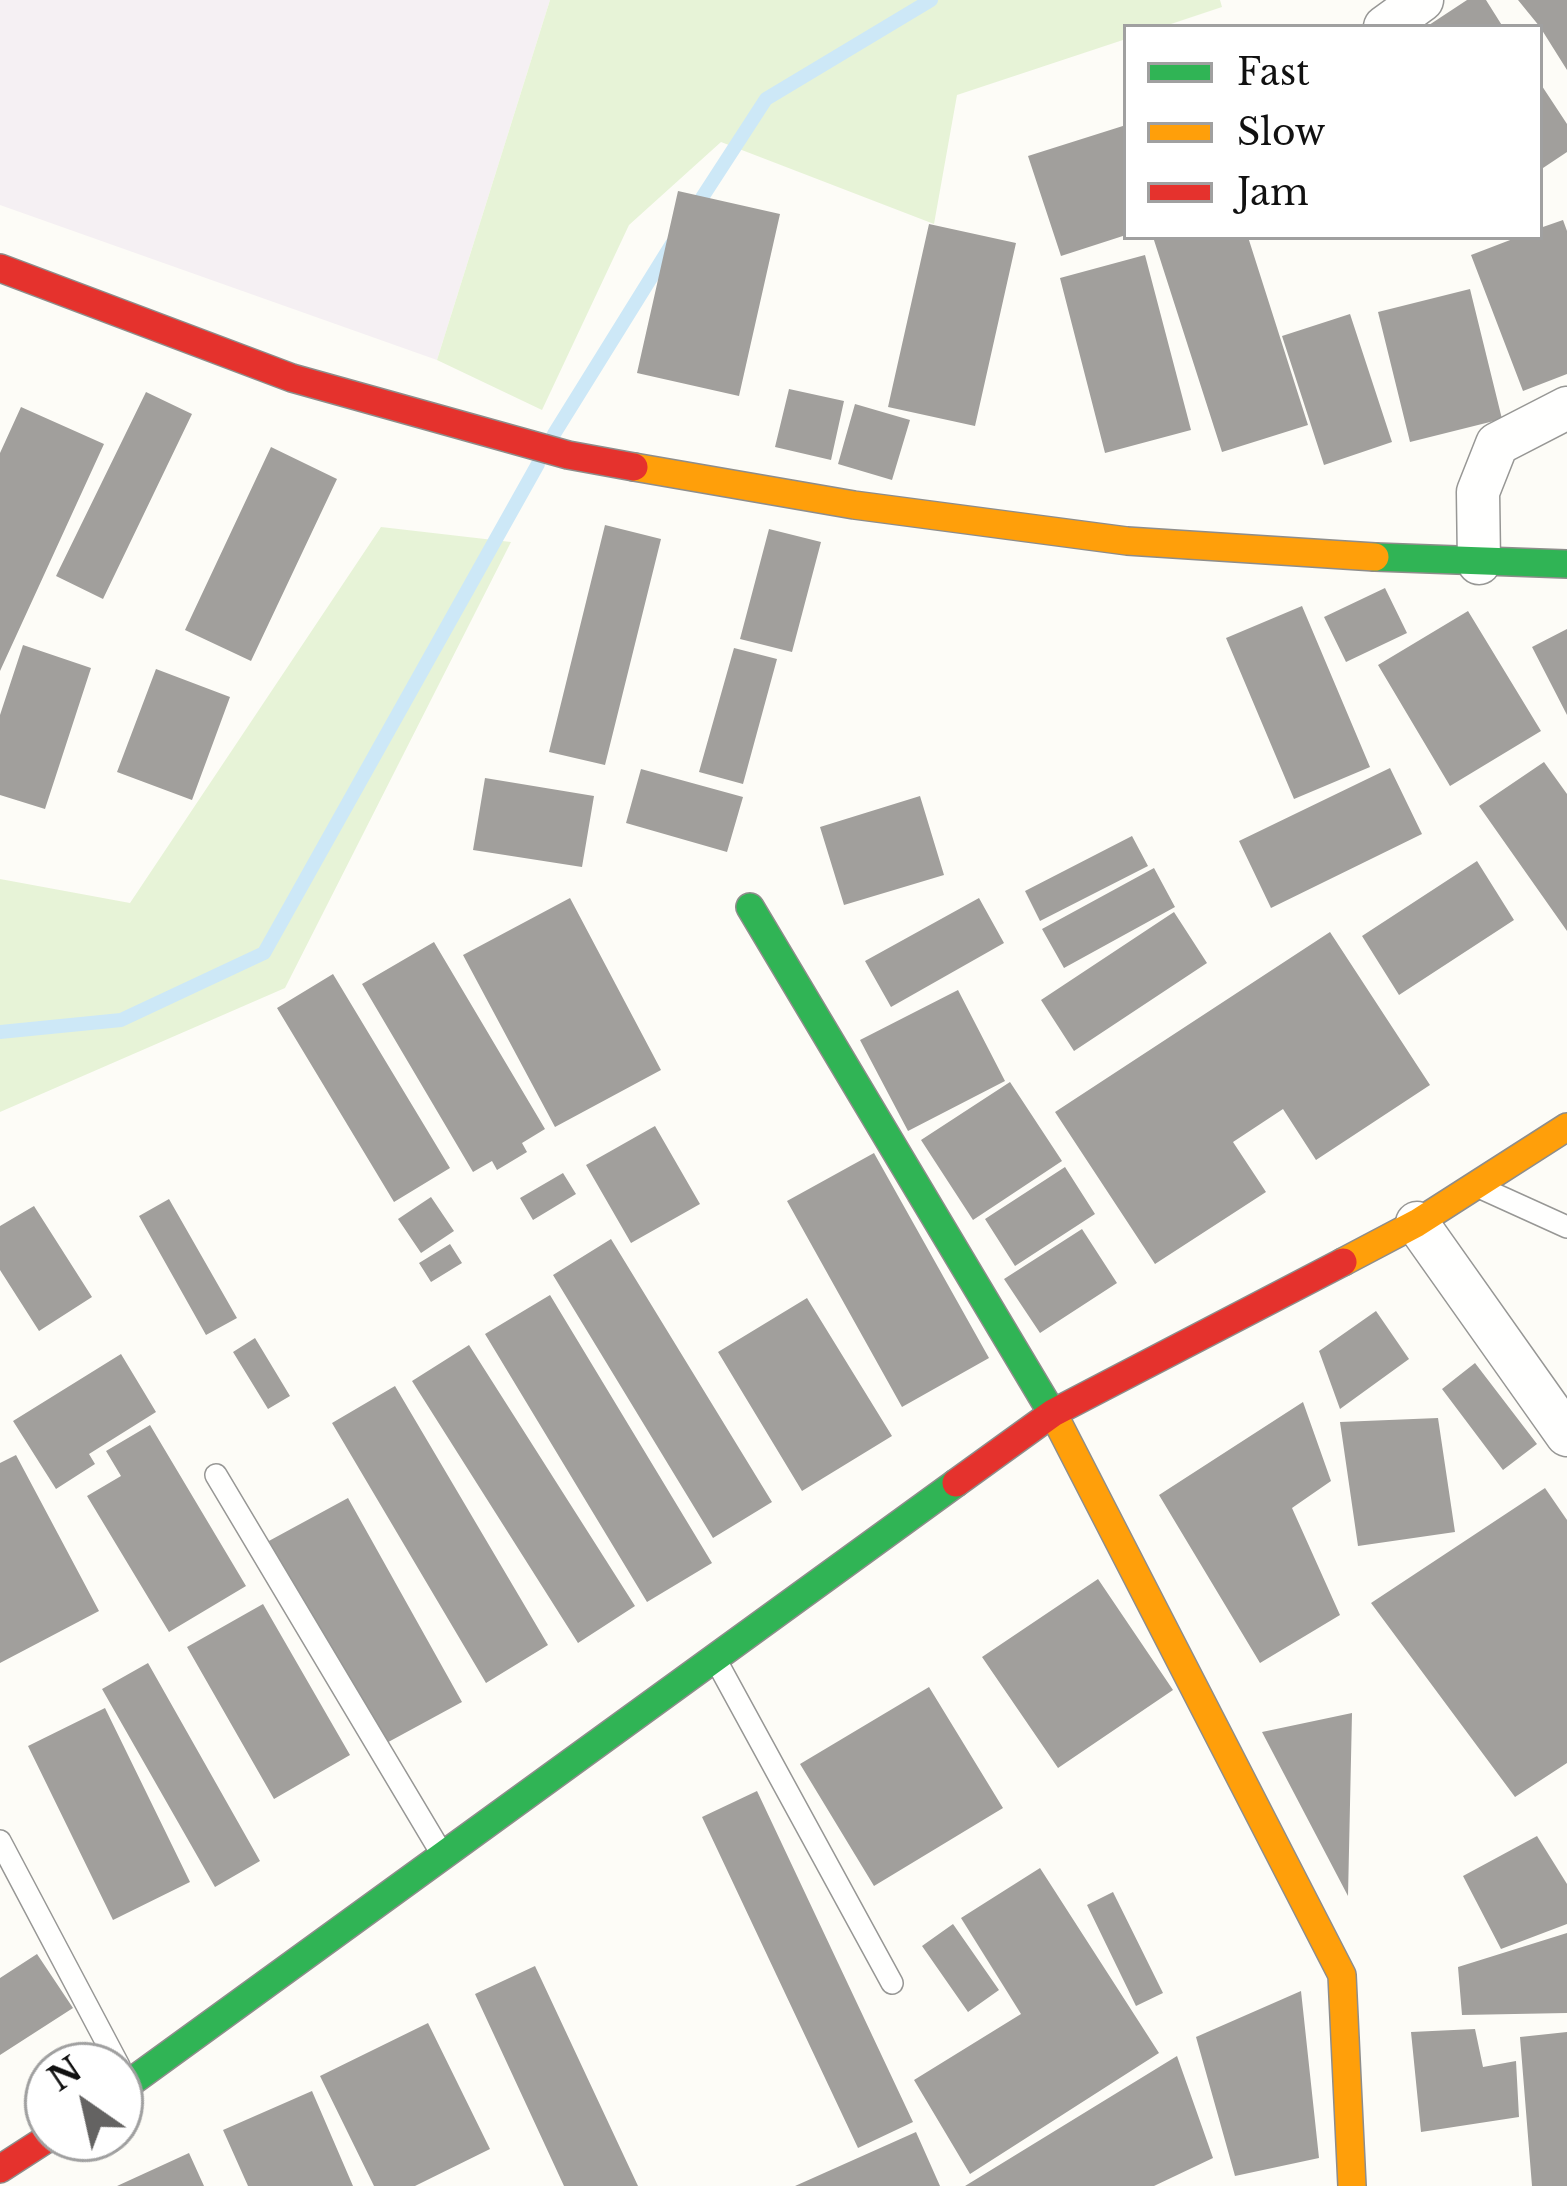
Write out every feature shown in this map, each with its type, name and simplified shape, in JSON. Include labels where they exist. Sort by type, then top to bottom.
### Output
[{"type":"street","points":[[1389,24],[1423,0]]},
{"type":"street","points":[[0,268],[292,378],[568,455],[854,505],[1127,542],[1479,563],[1567,563]]},
{"type":"street","points":[[1479,563],[1478,492],[1497,444],[1567,408]]},
{"type":"street","points":[[750,907],[1053,1412],[1342,1975],[1352,2186]]},
{"type":"street","points":[[144,2062],[443,1854],[1053,1412],[1417,1223],[1567,1127]]},
{"type":"street","points":[[1417,1223],[1567,1435]]},
{"type":"lane","points":[[1475,1185],[1567,1227]]},
{"type":"lane","points":[[216,1475],[443,1854]]},
{"type":"lane","points":[[716,1658],[892,1983]]},
{"type":"lane","points":[[0,1841],[104,2042]]},
{"type":"shaded area","points":[[0,0],[550,0],[437,360],[0,205]]},
{"type":"green space","points":[[550,0],[1220,0],[1222,7],[1171,24],[1123,24],[1123,40],[957,95],[934,224],[721,142],[629,225],[542,410],[437,360]]},
{"type":"green space","points":[[381,527],[511,542],[285,988],[0,1112],[0,879],[130,903]]},
{"type":"building","points":[[1467,0],[1486,0],[1501,24],[1431,24]]},
{"type":"building","points":[[1518,0],[1567,0],[1567,70],[1543,24],[1538,24]]},
{"type":"building","points":[[1543,88],[1567,124],[1567,152],[1543,168]]},
{"type":"building","points":[[1123,126],[1123,236],[1061,256],[1028,156]]},
{"type":"building","points":[[678,191],[780,214],[739,396],[637,373]]},
{"type":"building","points":[[1563,220],[1567,231],[1567,374],[1523,391],[1471,255],[1510,240],[1543,240],[1543,227]]},
{"type":"building","points":[[929,224],[1016,243],[975,426],[888,407]]},
{"type":"building","points":[[1154,240],[1249,240],[1308,425],[1222,452]]},
{"type":"building","points":[[1145,255],[1191,430],[1105,453],[1060,278]]},
{"type":"building","points":[[1470,289],[1502,419],[1410,442],[1378,312]]},
{"type":"building","points":[[1350,314],[1392,442],[1324,465],[1282,336]]},
{"type":"building","points":[[789,389],[844,401],[831,460],[775,447]]},
{"type":"building","points":[[146,392],[192,414],[103,599],[56,576]]},
{"type":"building","points":[[855,404],[910,420],[892,480],[838,464]]},
{"type":"building","points":[[21,407],[104,444],[0,671],[0,453]]},
{"type":"building","points":[[271,447],[337,479],[251,661],[185,630]]},
{"type":"building","points":[[605,525],[661,539],[605,765],[549,752]]},
{"type":"building","points":[[769,529],[821,542],[792,652],[740,639]]},
{"type":"building","points":[[1385,588],[1407,633],[1346,662],[1324,617]]},
{"type":"building","points":[[1302,606],[1370,767],[1294,799],[1226,638]]},
{"type":"building","points":[[1468,611],[1541,731],[1450,786],[1378,665]]},
{"type":"building","points":[[1567,629],[1567,715],[1532,647]]},
{"type":"building","points":[[23,645],[91,668],[45,809],[0,795],[0,715]]},
{"type":"building","points":[[734,648],[777,659],[743,784],[699,772]]},
{"type":"building","points":[[156,669],[230,697],[192,800],[117,772]]},
{"type":"building","points":[[1544,762],[1567,794],[1567,931],[1479,806]]},
{"type":"building","points":[[1390,768],[1422,834],[1271,908],[1239,841]]},
{"type":"building","points":[[641,769],[743,797],[727,852],[626,823]]},
{"type":"building","points":[[485,778],[594,796],[582,867],[473,850]]},
{"type":"building","points":[[920,796],[944,875],[844,905],[820,827]]},
{"type":"building","points":[[1132,836],[1148,866],[1040,921],[1025,891]]},
{"type":"building","points":[[1477,861],[1514,920],[1399,995],[1362,936]]},
{"type":"building","points":[[1154,868],[1175,907],[1064,968],[1042,929]]},
{"type":"building","points":[[570,898],[661,1070],[555,1127],[463,955]]},
{"type":"building","points":[[979,898],[1004,943],[891,1007],[865,961]]},
{"type":"building","points":[[1174,912],[1207,963],[1074,1051],[1041,1000]]},
{"type":"building","points":[[1330,932],[1430,1085],[1316,1160],[1283,1109],[1233,1142],[1266,1192],[1155,1264],[1055,1112]]},
{"type":"building","points":[[434,942],[545,1129],[522,1143],[527,1152],[497,1170],[492,1161],[473,1172],[362,984]]},
{"type":"building","points":[[333,974],[450,1168],[394,1202],[277,1008]]},
{"type":"building","points":[[958,990],[1005,1081],[908,1131],[860,1040]]},
{"type":"building","points":[[1010,1082],[1062,1161],[973,1220],[921,1140]]},
{"type":"building","points":[[655,1126],[700,1204],[631,1243],[586,1165]]},
{"type":"building","points":[[874,1153],[989,1358],[902,1407],[787,1201]]},
{"type":"building","points":[[1065,1167],[1095,1214],[1015,1266],[985,1219]]},
{"type":"building","points":[[563,1173],[576,1194],[533,1220],[520,1198]]},
{"type":"building","points":[[431,1197],[454,1231],[421,1253],[398,1219]]},
{"type":"building","points":[[169,1199],[237,1318],[206,1335],[139,1216]]},
{"type":"building","points":[[34,1206],[92,1297],[39,1331],[0,1270],[0,1226]]},
{"type":"building","points":[[1082,1229],[1117,1283],[1040,1333],[1004,1279]]},
{"type":"building","points":[[611,1239],[772,1502],[713,1538],[553,1275]]},
{"type":"building","points":[[450,1244],[462,1263],[431,1282],[419,1263]]},
{"type":"building","points":[[550,1295],[712,1563],[647,1602],[485,1334]]},
{"type":"building","points":[[807,1298],[892,1436],[802,1491],[718,1352]]},
{"type":"building","points":[[1376,1311],[1409,1359],[1340,1409],[1319,1351]]},
{"type":"building","points":[[255,1338],[290,1396],[268,1409],[233,1352]]},
{"type":"building","points":[[469,1345],[635,1606],[578,1643],[412,1381]]},
{"type":"building","points":[[121,1354],[156,1412],[89,1454],[95,1464],[56,1489],[13,1421]]},
{"type":"building","points":[[1475,1363],[1537,1444],[1503,1470],[1442,1389]]},
{"type":"building","points":[[395,1386],[548,1645],[486,1683],[332,1423]]},
{"type":"building","points":[[1303,1402],[1331,1481],[1292,1508],[1340,1615],[1260,1663],[1159,1495]]},
{"type":"building","points":[[1438,1418],[1455,1532],[1358,1546],[1340,1422]]},
{"type":"building","points":[[150,1425],[246,1586],[169,1632],[87,1496],[121,1476],[106,1451]]},
{"type":"building","points":[[16,1455],[99,1611],[0,1663],[0,1463]]},
{"type":"building","points":[[1545,1488],[1567,1520],[1567,1763],[1515,1797],[1371,1603]]},
{"type":"building","points":[[348,1498],[462,1702],[381,1746],[267,1542]]},
{"type":"building","points":[[1098,1579],[1173,1690],[1058,1768],[982,1657]]},
{"type":"building","points":[[263,1604],[350,1755],[274,1799],[187,1647]]},
{"type":"building","points":[[148,1663],[260,1861],[215,1887],[102,1689]]},
{"type":"building","points":[[929,1687],[1003,1808],[874,1886],[800,1764]]},
{"type":"building","points":[[105,1708],[190,1882],[113,1920],[28,1746]]},
{"type":"building","points":[[1352,1713],[1348,1896],[1262,1732]]},
{"type":"building","points":[[757,1791],[913,2122],[858,2148],[702,1817]]},
{"type":"building","points":[[1537,1836],[1567,1884],[1567,1924],[1501,1949],[1463,1876]]},
{"type":"building","points":[[1040,1868],[1159,2053],[970,2174],[914,2080],[1021,2014],[961,1918]]},
{"type":"building","points":[[1113,1892],[1163,1993],[1136,2006],[1087,1905]]},
{"type":"building","points":[[953,1924],[999,1990],[968,2012],[922,1946]]},
{"type":"building","points":[[1567,1933],[1567,2013],[1462,2015],[1458,1967]]},
{"type":"building","points":[[37,1954],[73,2008],[0,2055],[0,1978]]},
{"type":"building","points":[[535,1966],[638,2186],[564,2186],[475,1994]]},
{"type":"building","points":[[1301,1991],[1319,2158],[1235,2176],[1196,2037]]},
{"type":"building","points":[[428,2023],[490,2149],[415,2186],[374,2186],[320,2076]]},
{"type":"building","points":[[1475,2029],[1483,2067],[1516,2061],[1519,2117],[1421,2132],[1411,2032]]},
{"type":"building","points":[[1567,2032],[1567,2186],[1532,2186],[1520,2037]]},
{"type":"building","points":[[1177,2056],[1213,2158],[1154,2186],[965,2186]]},
{"type":"building","points":[[312,2091],[353,2186],[248,2186],[223,2130]]},
{"type":"building","points":[[916,2132],[940,2186],[795,2186]]},
{"type":"building","points":[[189,2153],[204,2186],[117,2186]]},
{"type":"waterway","points":[[694,210],[766,99],[931,0]]},
{"type":"waterway","points":[[554,434],[672,244]]},
{"type":"waterway","points":[[0,1032],[121,1020],[264,953],[538,464]]},
{"type":"traffic: fast","points":[[1375,557],[1567,564]]},
{"type":"traffic: fast","points":[[750,907],[1058,1423]]},
{"type":"traffic: fast","points":[[144,2073],[956,1483]]},
{"type":"traffic: slow","points":[[634,467],[854,505],[1127,541],[1375,557]]},
{"type":"traffic: slow","points":[[1343,1262],[1417,1223],[1567,1127]]},
{"type":"traffic: slow","points":[[1058,1423],[1342,1975],[1352,2186]]},
{"type":"traffic: jam","points":[[0,268],[292,378],[568,455],[634,467]]},
{"type":"traffic: jam","points":[[956,1483],[1053,1413],[1343,1262]]},
{"type":"traffic: jam","points":[[0,2169],[24,2154]]}]
